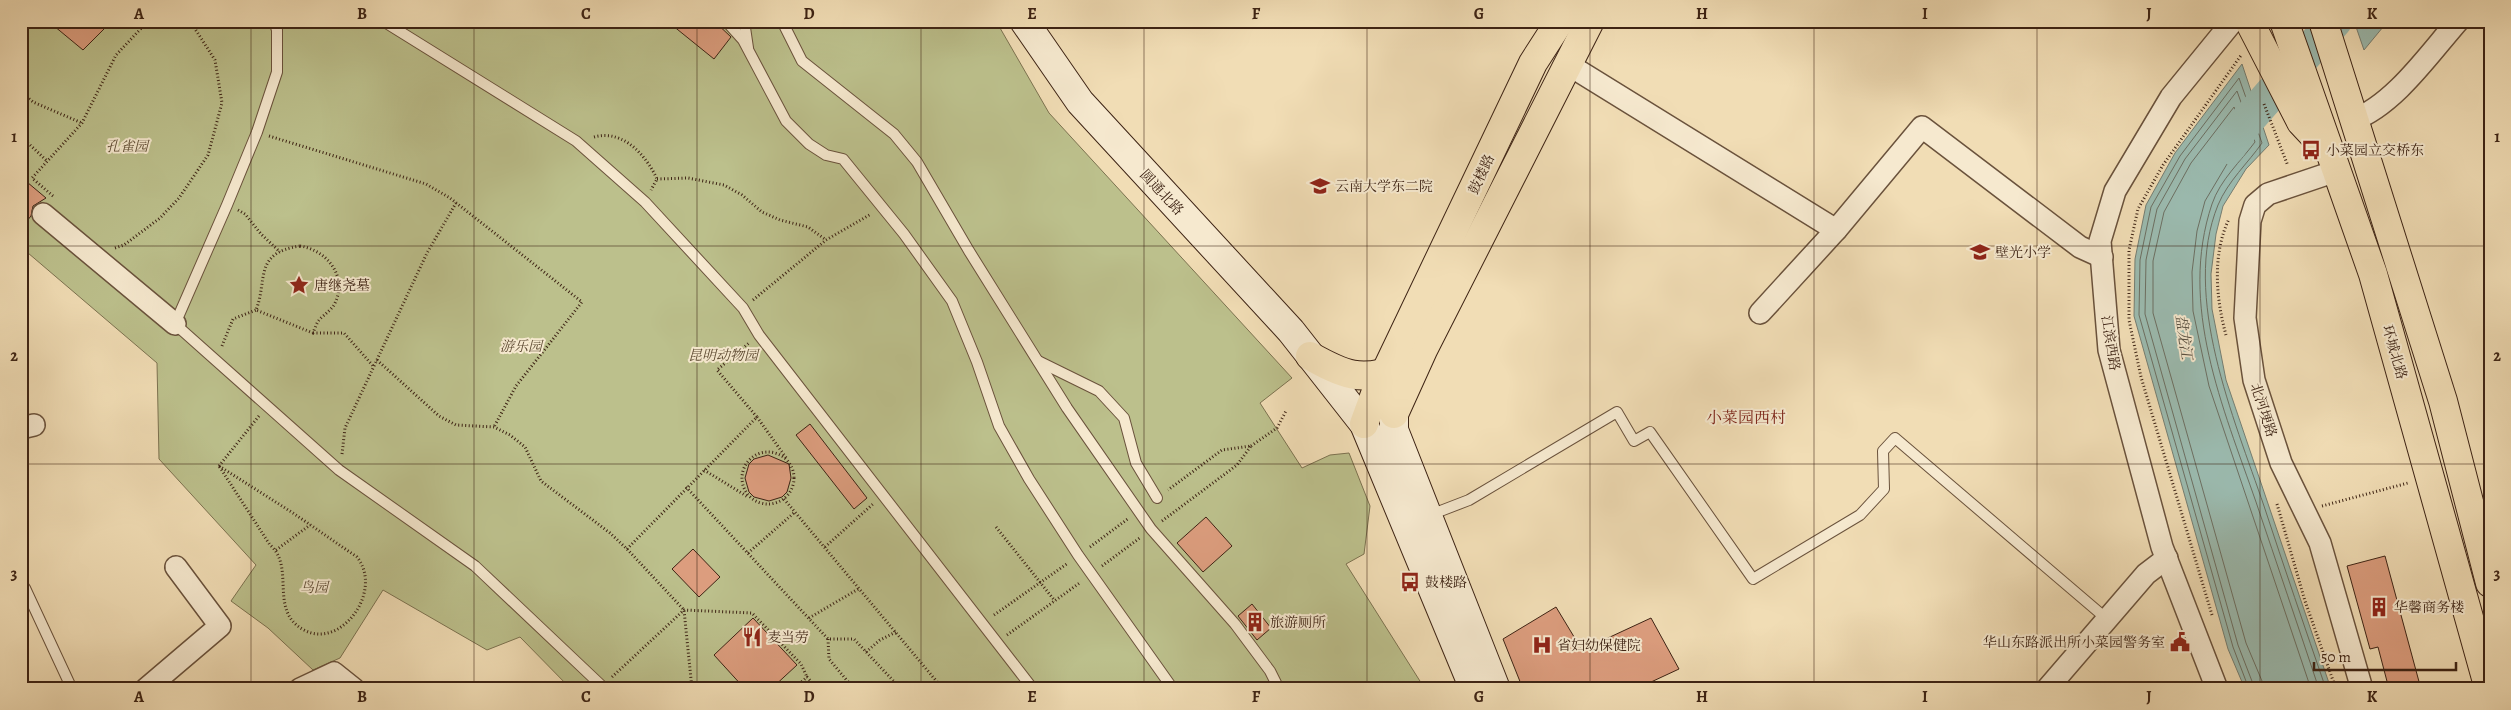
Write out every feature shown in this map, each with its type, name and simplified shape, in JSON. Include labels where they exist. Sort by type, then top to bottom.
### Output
[{"type":"main road","name":"圆通北路","points":[[1024,21],[1080,102],[1290,331],[1310,356],[1381,417]]},
{"type":"main road","points":[[1533,63],[1542,21]]},
{"type":"main road","points":[[1533,63],[1552,21]]},
{"type":"main road","name":"鼓楼路","points":[[1381,417],[1384,374],[1533,63],[1560,21]]},
{"type":"main road","name":"鼓楼路","points":[[1381,417],[1423,350],[1590,21]]},
{"type":"main road","name":"环城北路","points":[[2284,21],[2293,47],[2309,120],[2334,164],[2373,274],[2489,689]]},
{"type":"main road","points":[[2324,21],[2353,120],[2443,401],[2490,583]]},
{"type":"main road","points":[[2261,26],[2293,47]]},
{"type":"main road","points":[[2261,26],[2309,120]]},
{"type":"main road","points":[[1310,356],[1346,375],[1359,377],[1384,374],[1400,368],[1423,350]]},
{"type":"main road","points":[[1381,417],[1428,516],[1496,689]]},
{"type":"main road","points":[[1381,417],[1474,689]]},
{"type":"street","name":"江滨西路","points":[[2217,689],[2162,547],[2109,350],[2100,241],[2115,191],[2171,97],[2233,21]]},
{"type":"street","points":[[2353,120],[2369,114],[2385,103],[2458,21]]},
{"type":"street","points":[[1569,64],[1836,230]]},
{"type":"street","points":[[1760,313],[1836,230],[1922,127],[2080,247],[2102,257]]},
{"type":"street","name":"北河埂路","points":[[2334,164],[2268,194],[2255,205],[2250,230],[2245,318],[2254,380],[2281,463],[2320,543],[2362,689]]},
{"type":"street","points":[[43,214],[175,324]]},
{"type":"street","points":[[2048,689],[2146,574],[2167,558]]},
{"type":"street","points":[[146,689],[220,626],[176,567]]},
{"type":"street","points":[[300,689],[334,673],[354,689]]},
{"type":"lane","points":[[274,21],[277,30],[277,72],[257,132],[175,324],[339,470],[475,566],[604,687]]},
{"type":"lane","points":[[384,21],[576,141],[645,202],[743,308],[759,334],[1033,689]]},
{"type":"lane","points":[[726,21],[748,49],[786,121],[809,144],[826,155],[843,159],[904,234],[952,301],[977,362],[999,426],[1078,556],[1092,573],[1173,689]]},
{"type":"lane","points":[[744,21],[748,49]]},
{"type":"lane","points":[[782,21],[802,61],[894,134],[917,162],[1067,408],[1151,529],[1235,624],[1270,671],[1279,689]]},
{"type":"lane","points":[[1038,360],[1099,391],[1124,418],[1136,463],[1157,498]]},
{"type":"lane","points":[[1428,516],[1468,500],[1617,412],[1634,441],[1650,432],[1752,579],[1860,515],[1884,489],[1882,451],[1895,438],[2108,620]]},
{"type":"lane","points":[[25,588],[72,689]]},
{"type":"path","points":[[32,178],[82,123],[116,55],[148,21]]},
{"type":"path","points":[[94,257],[124,245],[160,218],[180,198],[208,155],[222,103],[215,60],[190,21]]},
{"type":"path","points":[[2214,624],[2141,377],[2129,320],[2129,250],[2138,209],[2163,165],[2261,26]]},
{"type":"path","points":[[21,92],[33,102],[82,123]]},
{"type":"path","points":[[257,132],[426,184],[456,203],[582,302],[516,386],[494,426]]},
{"type":"path","points":[[2274,133],[2290,171]]},
{"type":"path","points":[[576,141],[601,135],[614,136],[632,145],[650,165],[657,180]]},
{"type":"path","points":[[21,140],[28,143],[47,161]]},
{"type":"path","points":[[657,180],[688,178],[724,184],[742,195],[762,212],[780,220],[808,227],[826,240]]},
{"type":"path","points":[[645,202],[657,180]]},
{"type":"path","points":[[339,470],[346,428],[427,254],[456,203]]},
{"type":"path","points":[[227,205],[245,214],[261,234],[280,252]]},
{"type":"path","points":[[743,308],[826,240],[882,207]]},
{"type":"path","points":[[256,310],[262,296],[260,286],[265,266],[280,252],[289,248],[310,248],[327,258],[338,276],[339,286],[334,305],[319,320],[314,333]]},
{"type":"path","points":[[216,360],[233,319],[256,310],[314,333],[344,334],[374,367]]},
{"type":"path","points":[[704,470],[753,500],[769,504],[784,499],[793,486],[794,478],[789,463],[757,416],[717,370],[759,334]]},
{"type":"path","points":[[377,360],[439,416],[456,425],[494,426],[510,435],[525,447],[541,481],[610,533],[627,549],[684,610],[692,689]]},
{"type":"path","points":[[219,466],[268,406]]},
{"type":"path","points":[[996,642],[1055,601],[1237,465],[1251,446],[1277,428],[1286,411]]},
{"type":"path","points":[[627,549],[757,416]]},
{"type":"path","points":[[1157,498],[1222,450],[1251,446]]},
{"type":"path","points":[[753,500],[747,494],[742,478],[743,470],[753,457],[768,452],[777,454],[789,463]]},
{"type":"path","points":[[219,466],[357,557],[363,565],[367,584],[365,593],[349,620],[324,634],[305,631],[296,625],[284,609],[282,568],[276,550],[270,545],[219,466]]},
{"type":"path","points":[[2304,510],[2431,476]]},
{"type":"path","points":[[686,487],[828,639],[829,660],[854,689]]},
{"type":"path","points":[[825,547],[883,495]]},
{"type":"path","points":[[784,499],[944,689]]},
{"type":"path","points":[[982,623],[1042,583],[1139,511]]},
{"type":"path","points":[[748,553],[795,512]]},
{"type":"path","points":[[276,550],[310,525]]},
{"type":"path","points":[[996,527],[1055,601]]},
{"type":"path","points":[[21,552],[25,560],[25,588]]},
{"type":"path","points":[[809,618],[860,588]]},
{"type":"path","points":[[604,687],[684,610],[752,613],[801,664],[807,677],[818,689]]},
{"type":"path","points":[[866,652],[880,640],[896,632]]},
{"type":"path","points":[[828,639],[854,639],[901,689]]},
{"type":"path","points":[[794,689],[807,677]]},
{"type":"path","points":[[929,689],[939,683]]},
{"type":"green space","name":"昆明动物园","points":[[21,21],[996,21],[1049,113],[1292,378],[1260,403],[1302,468],[1330,455],[1349,453],[1370,506],[1364,554],[1346,564],[1425,689],[571,689],[520,637],[487,650],[383,590],[340,658],[313,670],[268,628],[231,601],[256,565],[159,459],[157,363],[21,247]]},
{"type":"water","points":[[2354,21],[2388,21],[2364,50]]},
{"type":"water","points":[[2242,64],[2269,145],[2246,169],[2223,206],[2216,234],[2211,274],[2212,309],[2226,380],[2331,689],[2245,689],[2228,649],[2134,316],[2135,259],[2146,205],[2175,153]]},
{"type":"building","points":[[48,21],[112,21],[83,50]]},
{"type":"building","points":[[667,21],[714,21],[731,37],[714,59]]},
{"type":"building","points":[[21,177],[46,198],[33,206],[31,216],[21,228]]},
{"type":"building","points":[[810,424],[867,498],[854,509],[796,435]]},
{"type":"building","points":[[768,455],[789,464],[791,478],[787,492],[782,497],[769,501],[754,497],[749,492],[745,478],[749,464],[754,459]]},
{"type":"building","points":[[1206,517],[1232,546],[1203,572],[1177,543]]},
{"type":"building","points":[[693,549],[720,577],[699,597],[672,569]]},
{"type":"building","name":"华馨商务楼","points":[[2385,556],[2421,689],[2389,689],[2378,647],[2370,649],[2347,566]]},
{"type":"building","name":"旅游厕所","points":[[1252,604],[1271,628],[1257,640],[1238,616]]},
{"type":"building","name":"省妇幼保健院","points":[[1556,607],[1582,650],[1651,618],[1679,669],[1636,689],[1523,689],[1503,639]]},
{"type":"building","name":"麦当劳","points":[[753,618],[797,665],[771,689],[745,689],[714,655]]},
{"type":"waterway","name":"盘龙江","points":[[2229,147],[2246,122],[2335,21]]},
{"type":"place","name":"小菜园立交桥东","points":[[2311,150]]},
{"type":"place","name":"云南大学东二院","points":[[1320,186]]},
{"type":"place","name":"壁光小学","points":[[1980,252]]},
{"type":"place","name":"唐继尧墓","points":[[299,285]]},
{"type":"place","name":"鼓楼路","points":[[1410,582]]},
{"type":"place","name":"华馨商务楼","points":[[2379,607]]},
{"type":"place","name":"旅游厕所","points":[[1255,622]]},
{"type":"place","name":"麦当劳","points":[[752,637]]},
{"type":"place","name":"华山东路派出所小菜园警务室","points":[[2180,642]]},
{"type":"place","name":"省妇幼保健院","points":[[1542,645]]},
{"type":"district","name":"小菜园西村","points":[[1746,417]]},
{"type":"park label","name":"孔雀园","points":[[127,146]]},
{"type":"park label","name":"游乐园","points":[[521,346]]},
{"type":"park label","name":"鸟园","points":[[314,587]]}]
